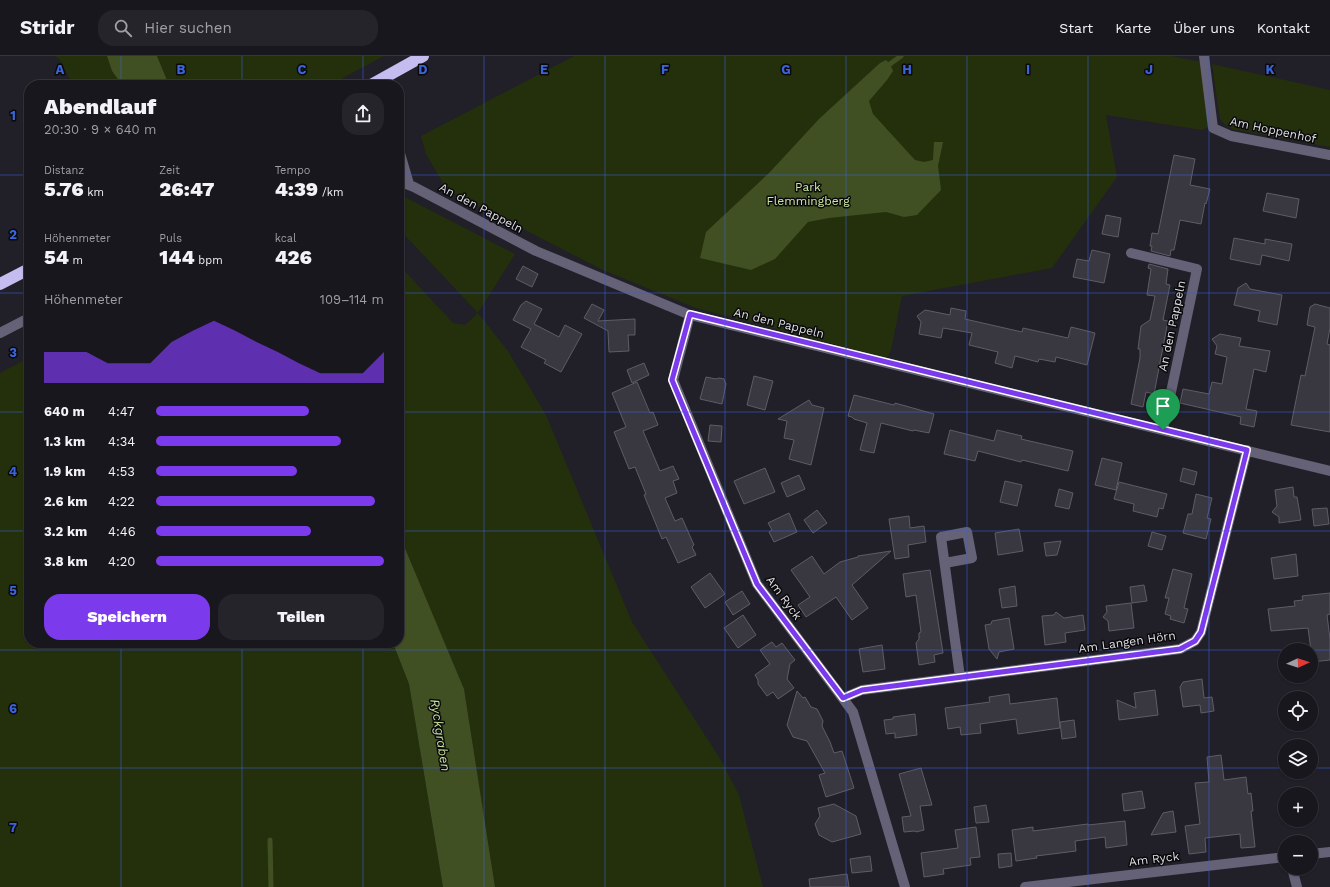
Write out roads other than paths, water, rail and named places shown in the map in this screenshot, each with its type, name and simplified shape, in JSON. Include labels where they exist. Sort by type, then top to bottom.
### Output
[{"type":"highway","points":[[380,80],[423,56]]},
{"type":"highway","points":[[0,284],[24,272]]},
{"type":"street","name":"Am Hoppenhof","points":[[1204,56],[1213,128],[1231,136],[1330,155]]},
{"type":"street","points":[[404,167],[409,184]]},
{"type":"street","name":"An den Pappeln","points":[[404,182],[536,251],[690,314],[1330,471]]},
{"type":"street","name":"An den Pappeln","points":[[1131,253],[1197,269],[1163,430]]},
{"type":"street","name":"Am Ryck","points":[[690,314],[672,380],[757,584],[853,712],[905,887]]},
{"type":"street","points":[[0,333],[24,321]]},
{"type":"street","name":"Am Langen Hörn","points":[[843,698],[862,690],[1180,649],[1195,641],[1201,632],[1247,450]]},
{"type":"street","points":[[945,563],[960,677]]},
{"type":"street","points":[[1318,853],[1330,852]]},
{"type":"street","name":"Am Ryck","points":[[1025,887],[1278,858]]},
{"type":"street","points":[[1294,875],[1297,887]]},
{"type":"water","points":[[107,56],[157,56],[167,80],[118,80],[112,71]]},
{"type":"water","points":[[886,60],[890,64],[893,71],[869,101],[873,114],[915,160],[924,162],[933,160],[934,142],[943,142],[938,166],[941,190],[917,215],[904,217],[886,212],[829,218],[808,222],[775,259],[751,270],[700,258],[706,232],[770,172],[819,119],[880,63]]},
{"type":"water","name":"Ryckgraben","points":[[404,546],[464,689],[495,887],[443,887],[409,684],[395,648],[404,648]]},
{"type":"waterway","points":[[890,64],[901,56]]},
{"type":"waterway","points":[[270,840],[271,887]]},
{"type":"park label","name":"Park Flemmingberg","points":[[808,194]]}]
